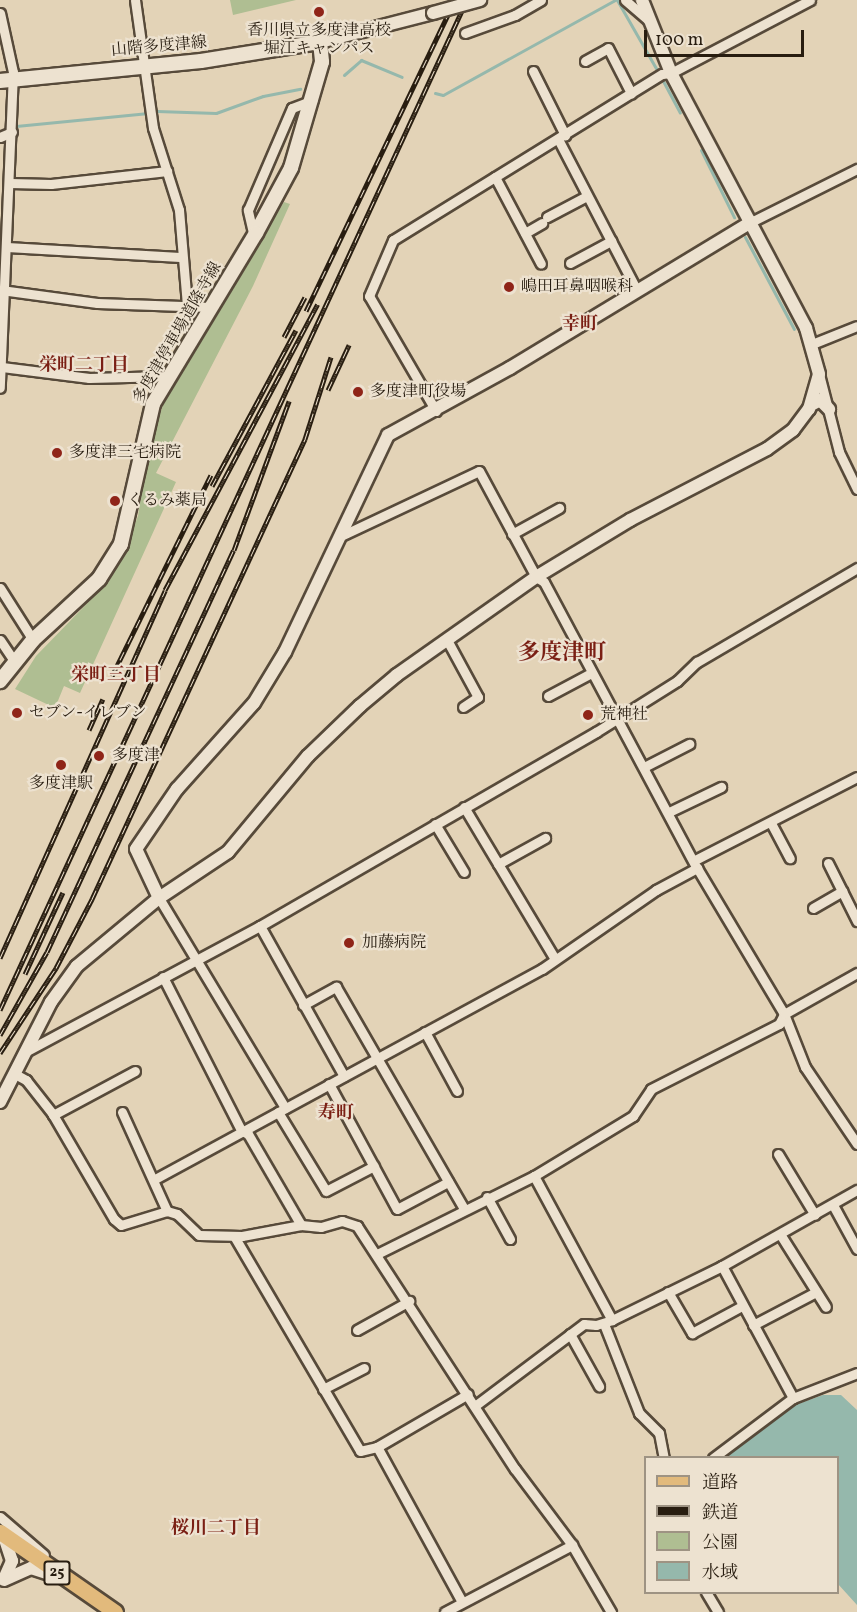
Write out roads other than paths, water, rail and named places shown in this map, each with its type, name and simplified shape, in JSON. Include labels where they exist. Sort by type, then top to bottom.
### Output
[{"type":"main road","name":"山階多度津線","points":[[6,81],[147,64],[201,61],[320,42]]},
{"type":"main road","name":"多度津停車場道隆寺線","points":[[0,681],[33,640],[99,579],[121,544],[144,429],[169,376],[254,237],[291,168],[313,100],[322,63],[320,42]]},
{"type":"main road","name":"25","points":[[2,1534],[115,1612]]},
{"type":"street","points":[[135,0],[147,64],[153,128],[179,210],[180,258],[187,305]]},
{"type":"street","points":[[320,42],[480,0]]},
{"type":"street","points":[[465,33],[515,15],[541,0]]},
{"type":"street","points":[[625,0],[648,20]]},
{"type":"street","points":[[642,0],[648,20],[671,73],[751,222],[812,344],[839,452],[857,489]]},
{"type":"street","points":[[436,411],[369,296],[393,240],[662,74],[671,73],[810,0]]},
{"type":"street","points":[[0,13],[12,132],[2,290],[0,388]]},
{"type":"street","points":[[585,61],[608,48],[631,93]]},
{"type":"street","points":[[533,71],[587,196],[637,291]]},
{"type":"street","points":[[254,237],[248,210],[292,108],[313,100]]},
{"type":"street","points":[[0,137],[12,132]]},
{"type":"street","points":[[374,1166],[326,1191],[196,959],[159,898],[136,849],[177,789],[254,703],[285,652],[343,536],[388,435],[436,411],[751,222],[857,170]]},
{"type":"street","points":[[10,183],[51,184],[167,171]]},
{"type":"street","points":[[495,177],[541,264]]},
{"type":"street","points":[[525,233],[587,196]]},
{"type":"street","points":[[570,263],[611,241]]},
{"type":"street","points":[[5,253],[180,258]]},
{"type":"street","points":[[2,290],[97,303],[211,307]]},
{"type":"street","points":[[812,344],[857,326]]},
{"type":"street","points":[[2,367],[89,378],[169,376]]},
{"type":"street","points":[[0,1102],[51,1002],[77,966],[159,898],[228,852],[308,756],[351,714],[397,675],[536,577],[630,520],[767,449],[793,430],[811,405],[819,374]]},
{"type":"street","points":[[811,405],[820,400],[829,409]]},
{"type":"street","points":[[343,536],[479,471],[536,577],[544,582],[591,673],[696,864],[784,1014],[805,1067],[857,1144]]},
{"type":"street","points":[[512,534],[559,508]]},
{"type":"street","points":[[25,1052],[260,926],[617,719],[677,681],[697,662],[857,568]]},
{"type":"street","points":[[0,588],[33,640]]},
{"type":"street","points":[[0,640],[14,661]]},
{"type":"street","points":[[447,640],[478,697],[463,707]]},
{"type":"street","points":[[548,696],[591,673]]},
{"type":"street","points":[[644,767],[689,744]]},
{"type":"street","points":[[155,1179],[555,959],[696,864],[857,777]]},
{"type":"street","points":[[669,812],[721,787]]},
{"type":"street","points":[[464,807],[555,959]]},
{"type":"street","points":[[771,823],[790,858]]},
{"type":"street","points":[[435,824],[464,872]]},
{"type":"street","points":[[498,864],[545,837]]},
{"type":"street","points":[[828,863],[857,921]]},
{"type":"street","points":[[813,908],[842,891]]},
{"type":"street","points":[[260,926],[344,1076]]},
{"type":"street","points":[[379,1253],[487,1197],[534,1176],[633,1116],[651,1089],[779,1024],[784,1014],[857,974]]},
{"type":"street","points":[[163,977],[241,1130],[248,1134],[301,1225]]},
{"type":"street","points":[[303,1005],[336,987],[464,1209]]},
{"type":"street","points":[[425,1032],[457,1091]]},
{"type":"street","points":[[53,1115],[135,1071]]},
{"type":"street","points":[[15,1074],[26,1080],[53,1115],[114,1219],[121,1225],[130,1225],[167,1211],[177,1214],[199,1235],[234,1236],[301,1225],[321,1227],[351,1221],[379,1253],[515,1469],[572,1545],[611,1612]]},
{"type":"street","points":[[329,1084],[397,1209],[448,1182]]},
{"type":"street","points":[[122,1112],[155,1179],[167,1211]]},
{"type":"street","points":[[778,1154],[815,1215]]},
{"type":"street","points":[[534,1176],[608,1322],[639,1413],[659,1433],[664,1456]]},
{"type":"street","points":[[476,1406],[584,1324],[608,1322],[722,1266],[857,1190]]},
{"type":"street","points":[[487,1197],[510,1239]]},
{"type":"street","points":[[833,1205],[857,1249]]},
{"type":"street","points":[[780,1234],[814,1293],[826,1307]]},
{"type":"street","points":[[234,1236],[360,1452],[377,1447],[468,1394]]},
{"type":"street","points":[[722,1266],[793,1398]]},
{"type":"street","points":[[668,1292],[692,1333],[742,1306]]},
{"type":"street","points":[[753,1325],[814,1293]]},
{"type":"street","points":[[357,1330],[409,1301]]},
{"type":"street","points":[[570,1334],[599,1386]]},
{"type":"street","points":[[323,1389],[364,1368]]},
{"type":"street","points":[[716,1456],[793,1398],[857,1373]]},
{"type":"street","points":[[377,1447],[462,1602]]},
{"type":"street","points":[[0,1517],[72,1583]]},
{"type":"street","points":[[2,1534],[12,1561],[2,1580]]},
{"type":"street","points":[[445,1612],[572,1545]]},
{"type":"street","points":[[2,1580],[31,1568],[72,1583]]},
{"type":"street","points":[[706,1594],[717,1612]]},
{"type":"water","points":[[823,1395],[841,1395],[857,1410],[857,1605],[839,1585],[839,1456],[725,1456],[795,1405]]},
{"type":"waterway","points":[[435,93],[443,95],[615,0]]},
{"type":"waterway","points":[[617,0],[658,72]]},
{"type":"waterway","points":[[344,75],[361,60],[402,77]]},
{"type":"waterway","points":[[662,79],[680,113]]},
{"type":"waterway","points":[[157,111],[216,113],[263,96],[300,89]]},
{"type":"waterway","points":[[16,126],[148,113]]},
{"type":"waterway","points":[[701,150],[734,217]]},
{"type":"waterway","points":[[745,237],[794,329]]},
{"type":"railway","points":[[306,311],[455,0]]},
{"type":"railway","points":[[0,1010],[467,0]]},
{"type":"railway","points":[[284,337],[305,297]]},
{"type":"railway","points":[[0,958],[165,590],[318,304]]},
{"type":"railway","points":[[212,486],[296,330]]},
{"type":"railway","points":[[328,390],[349,345]]},
{"type":"railway","points":[[0,1053],[56,968],[92,899],[305,439],[331,357]]},
{"type":"railway","points":[[0,1035],[47,952],[234,550],[289,401]]},
{"type":"railway","points":[[112,676],[211,475]]},
{"type":"railway","points":[[89,730],[103,699]]},
{"type":"railway","points":[[25,974],[63,892]]},
{"type":"place","name":"香川県立多度津高校 堀江キャンパス","points":[[319,12]]},
{"type":"place","name":"嶋田耳鼻咽喉科","points":[[509,287]]},
{"type":"place","name":"多度津町役場","points":[[358,392]]},
{"type":"place","name":"多度津三宅病院","points":[[57,453]]},
{"type":"place","name":"くるみ薬局","points":[[115,501]]},
{"type":"place","name":"セブン-イレブン","points":[[17,713]]},
{"type":"place","name":"荒神社","points":[[588,715]]},
{"type":"place","name":"多度津","points":[[99,756]]},
{"type":"place","name":"多度津駅","points":[[61,765]]},
{"type":"place","name":"加藤病院","points":[[349,943]]},
{"type":"district","name":"幸町","points":[[580,325]]},
{"type":"district","name":"栄町二丁目","points":[[84,366]]},
{"type":"district","name":"多度津町","points":[[562,654]]},
{"type":"district","name":"栄町三丁目","points":[[116,676]]},
{"type":"district","name":"寿町","points":[[336,1114]]},
{"type":"district","name":"桜川二丁目","points":[[216,1529]]}]
